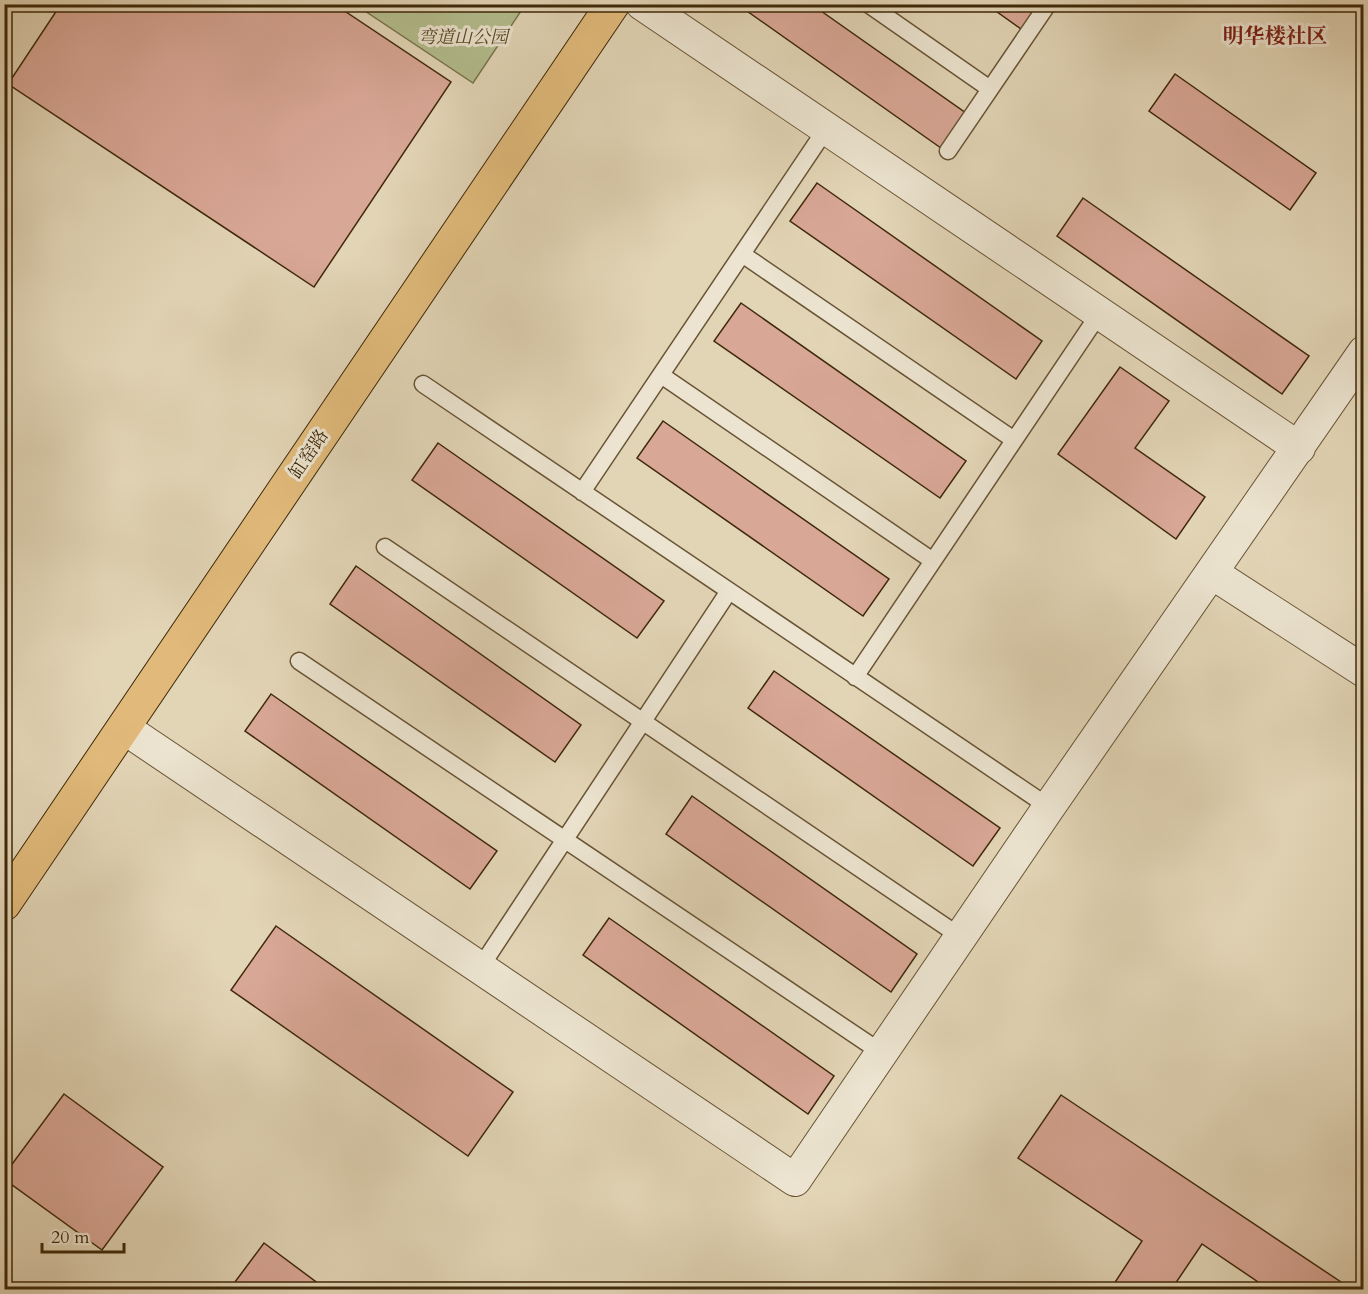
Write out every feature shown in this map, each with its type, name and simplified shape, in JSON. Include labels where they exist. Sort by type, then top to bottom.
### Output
[{"type":"main road","name":"缸窑路","points":[[4,904],[613,4]]},
{"type":"street","points":[[642,4],[1299,448]]},
{"type":"street","points":[[124,728],[795,1180],[1049,807],[1364,352]]},
{"type":"street","points":[[1212,573],[1364,671]]},
{"type":"lane","points":[[868,4],[990,89]]},
{"type":"lane","points":[[948,151],[1048,4]]},
{"type":"lane","points":[[582,492],[826,129]]},
{"type":"lane","points":[[742,254],[1014,440]]},
{"type":"lane","points":[[855,676],[1099,314]]},
{"type":"lane","points":[[661,375],[933,561]]},
{"type":"lane","points":[[423,384],[1049,807]]},
{"type":"lane","points":[[385,547],[961,937]]},
{"type":"lane","points":[[480,968],[729,591]]},
{"type":"lane","points":[[299,662],[882,1053]]},
{"type":"green space","name":"弯道山公园","points":[[356,5],[525,5],[473,83]]},
{"type":"building","points":[[61,4],[334,4],[451,82],[314,287],[8,84]]},
{"type":"building","points":[[737,4],[811,4],[973,118],[948,153]]},
{"type":"building","points":[[986,4],[1048,4],[1028,34]]},
{"type":"building","points":[[1175,74],[1316,173],[1290,210],[1149,111]]},
{"type":"building","points":[[817,183],[1042,341],[1016,379],[790,221]]},
{"type":"building","points":[[1083,198],[1309,356],[1282,394],[1057,236]]},
{"type":"building","points":[[741,303],[966,461],[940,498],[714,341]]},
{"type":"building","points":[[1120,367],[1169,401],[1135,448],[1205,497],[1176,539],[1058,454]]},
{"type":"building","points":[[663,421],[889,579],[863,616],[637,458]]},
{"type":"building","points":[[438,443],[664,601],[637,638],[412,480]]},
{"type":"building","points":[[356,566],[581,725],[555,762],[330,604]]},
{"type":"building","points":[[774,671],[1000,828],[973,866],[748,708]]},
{"type":"building","points":[[271,694],[497,851],[470,889],[245,731]]},
{"type":"building","points":[[692,796],[917,954],[891,992],[666,834]]},
{"type":"building","points":[[609,918],[834,1076],[808,1114],[583,955]]},
{"type":"building","points":[[276,926],[513,1092],[468,1156],[231,990]]},
{"type":"building","points":[[64,1094],[163,1167],[102,1250],[4,1179],[4,1175]]},
{"type":"building","points":[[1061,1095],[1353,1290],[1270,1290],[1202,1244],[1171,1290],[1110,1290],[1142,1241],[1018,1158]]},
{"type":"building","points":[[264,1243],[327,1290],[229,1290]]},
{"type":"district","name":"明华楼社区","points":[[1275,36]]}]
